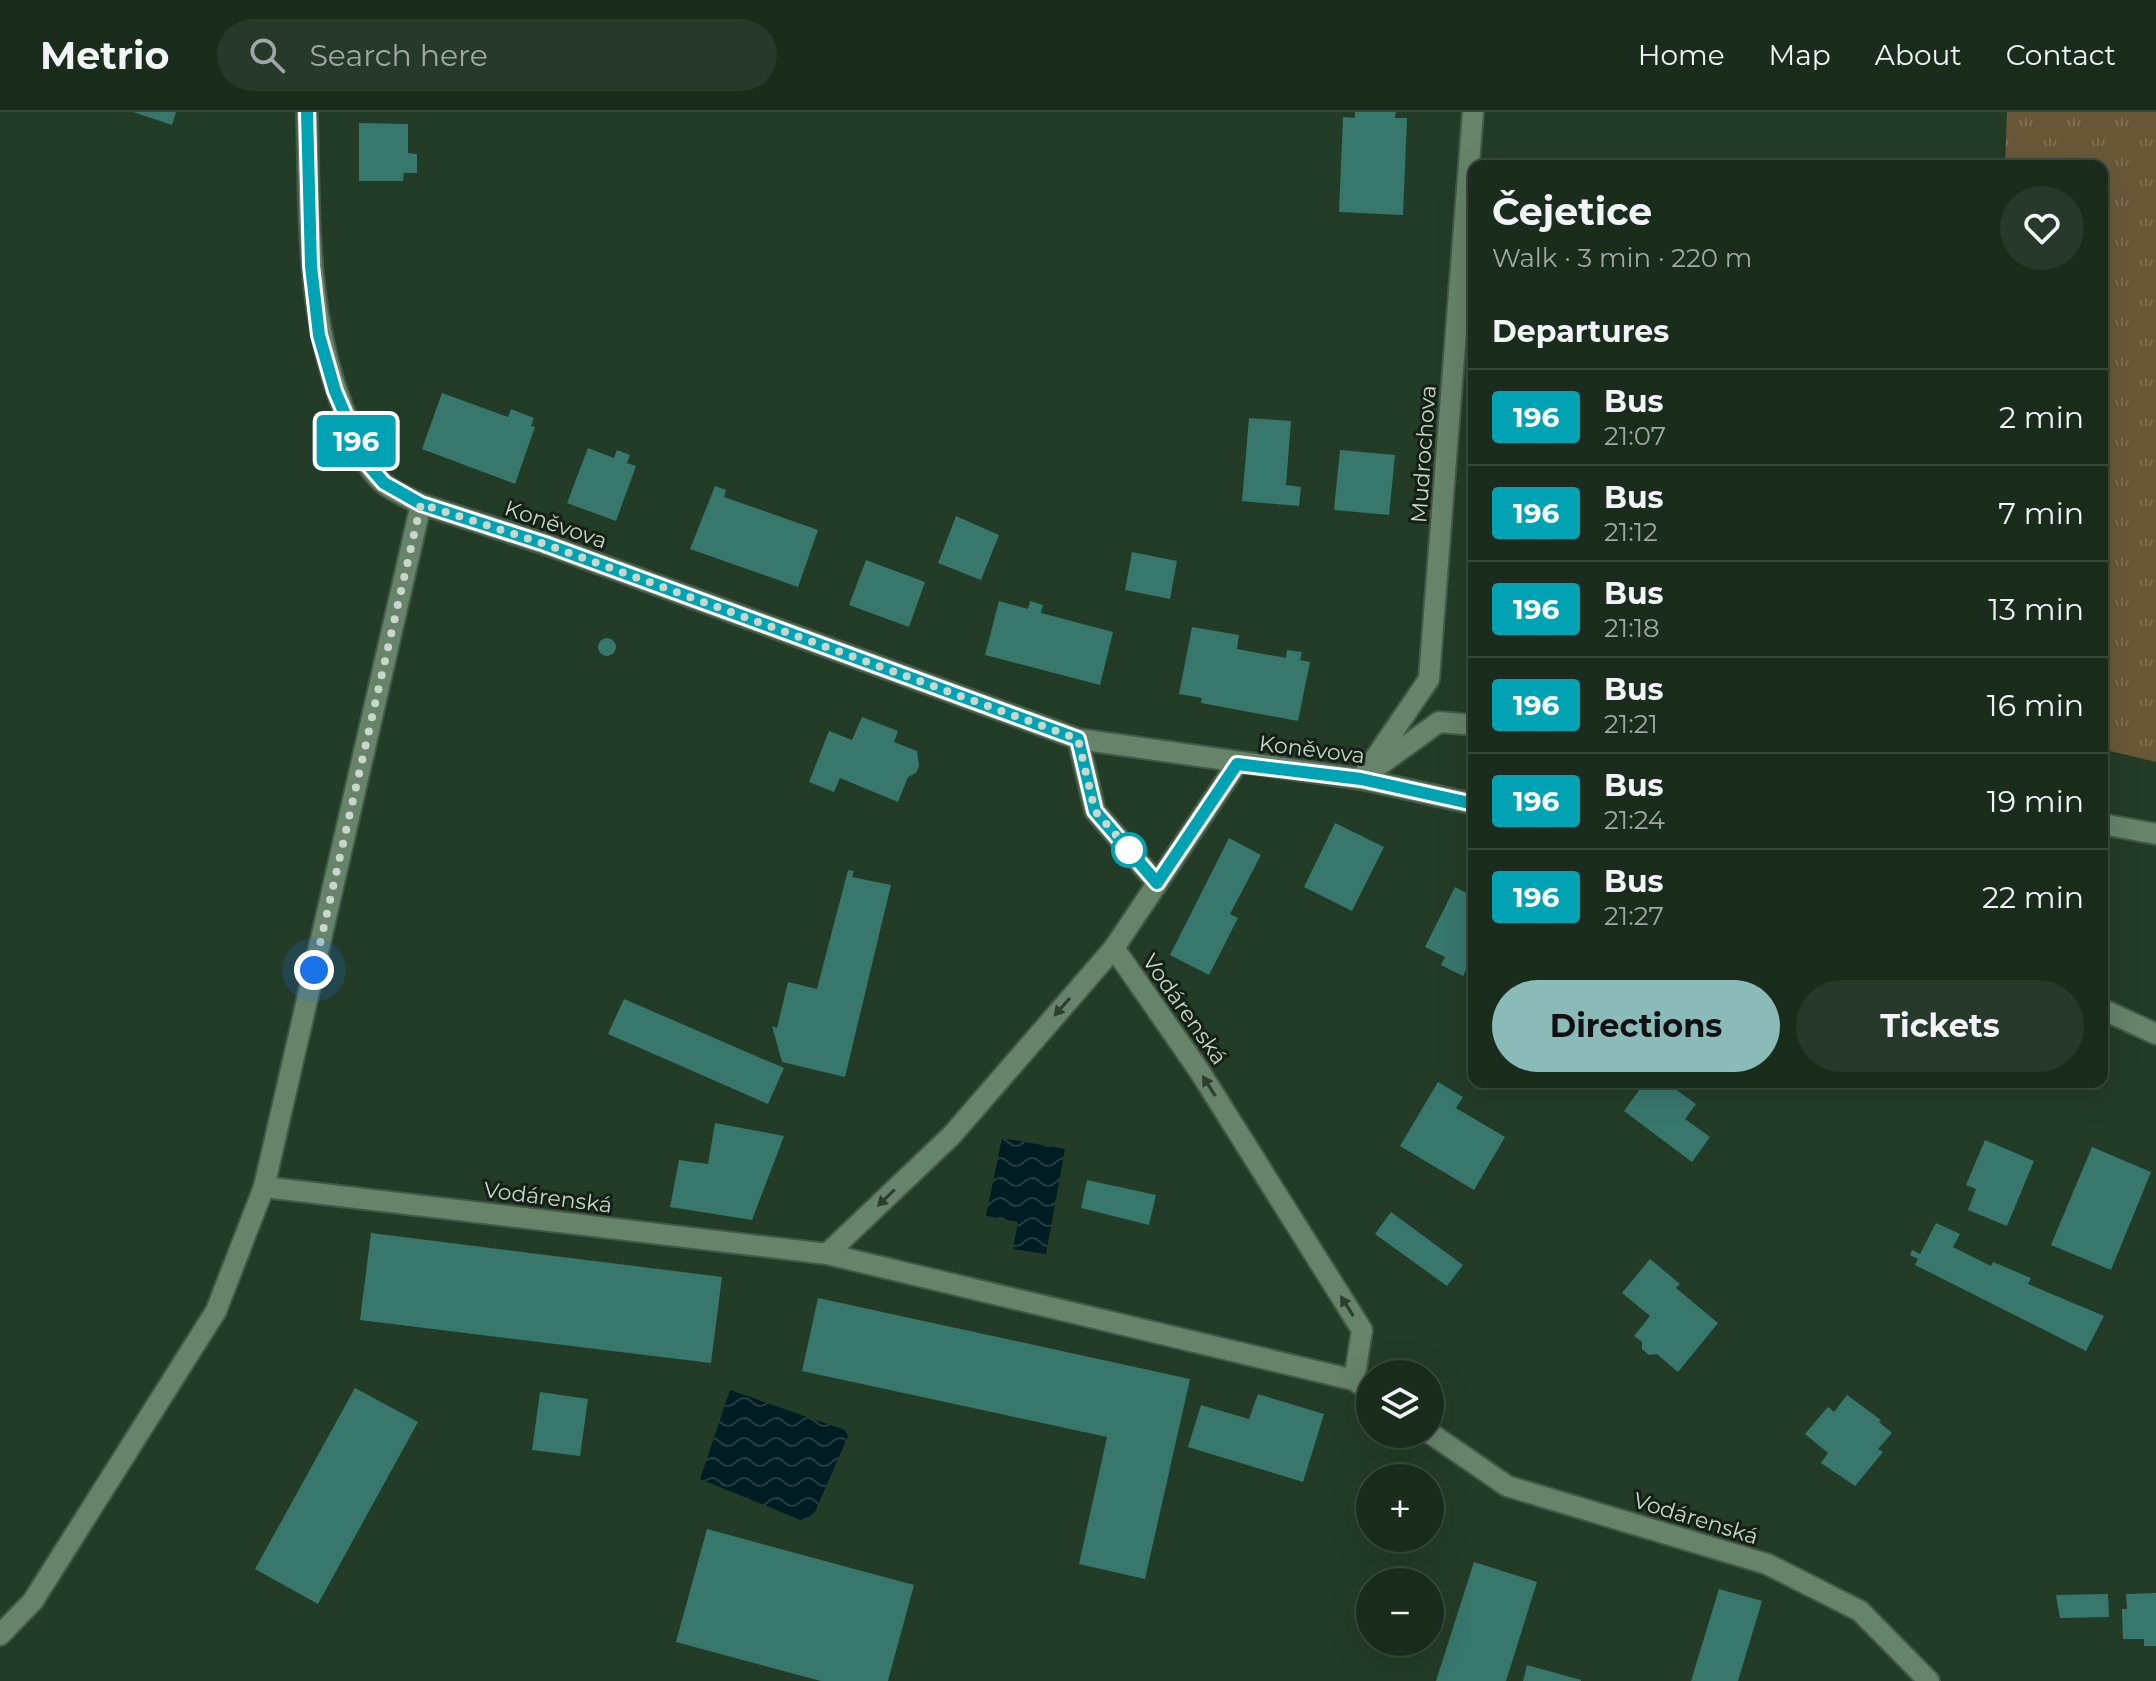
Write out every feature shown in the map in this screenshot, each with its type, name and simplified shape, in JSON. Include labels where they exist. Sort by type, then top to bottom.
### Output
[{"type":"street","name":"Koněvova","points":[[307,112],[311,266],[319,335],[335,391],[365,461],[384,483],[421,504],[545,544],[1078,739],[1237,764],[1361,779],[1468,803]]},
{"type":"street","name":"Mudrochova","points":[[1469,160],[1473,112]]},
{"type":"street","name":"Mudrochova","points":[[1361,779],[1429,679],[1468,176]]},
{"type":"street","points":[[0,1635],[33,1601],[216,1311],[264,1187],[421,504]]},
{"type":"street","points":[[1361,779],[1439,722],[1468,724]]},
{"type":"street","points":[[1078,739],[1095,811],[1157,883]]},
{"type":"street","name":"Koněvova","points":[[1114,948],[1237,764]]},
{"type":"street","points":[[2108,825],[2156,834]]},
{"type":"street","name":"Vodárenská","points":[[827,1254],[952,1135],[1114,948],[1200,1072],[1362,1330],[1362,1360]]},
{"type":"street","points":[[2108,1012],[2156,1034]]},
{"type":"street","name":"Vodárenská","points":[[264,1187],[827,1254],[1356,1384]]},
{"type":"street","name":"Vodárenská","points":[[1444,1443],[1507,1486],[1767,1564],[1860,1611],[1929,1681]]},
{"type":"green space","points":[[2007,112],[2156,112],[2156,762],[2108,750],[2108,160],[2005,160]]},
{"type":"water","points":[[1002,1138],[1065,1149],[1046,1254],[1013,1249],[1018,1222],[986,1216]]},
{"type":"water","points":[[730,1390],[845,1430],[848,1436],[815,1512],[803,1521],[700,1479]]},
{"type":"building","points":[[133,112],[176,112],[172,125]]},
{"type":"building","points":[[1355,112],[1396,112],[1395,118],[1407,118],[1403,215],[1339,212],[1343,117],[1355,118]]},
{"type":"building","points":[[359,123],[408,124],[408,153],[417,154],[417,173],[404,173],[403,181],[359,181]]},
{"type":"building","points":[[442,393],[508,417],[511,409],[534,418],[531,426],[535,427],[515,484],[422,449]]},
{"type":"building","points":[[1249,418],[1291,421],[1286,485],[1301,487],[1299,506],[1242,501]]},
{"type":"building","points":[[588,448],[614,458],[617,450],[630,455],[627,463],[636,466],[616,521],[567,503]]},
{"type":"building","points":[[1340,450],[1395,455],[1389,515],[1334,510]]},
{"type":"building","points":[[715,486],[726,490],[724,497],[818,530],[798,587],[690,549]]},
{"type":"building","points":[[956,516],[999,535],[981,580],[938,563]]},
{"type":"building","points":[[1132,552],[1177,561],[1170,599],[1125,590]]},
{"type":"building","points":[[866,560],[925,582],[909,627],[849,605]]},
{"type":"building","points":[[999,601],[1028,609],[1030,601],[1043,605],[1041,613],[1113,632],[1100,685],[985,655]]},
{"type":"building","points":[[1192,627],[1239,635],[1237,649],[1286,658],[1287,650],[1302,652],[1300,660],[1310,662],[1298,721],[1201,703],[1202,698],[1179,694]]},
{"type":"building","points":[[603,638],[611,638],[616,647],[614,654],[603,656],[598,651],[598,643]]},
{"type":"building","points":[[862,717],[898,731],[894,742],[917,751],[919,766],[916,773],[908,777],[898,802],[840,778],[834,792],[809,782],[829,731],[852,740]]},
{"type":"building","points":[[1335,823],[1384,847],[1352,911],[1304,887]]},
{"type":"building","points":[[1229,838],[1261,855],[1230,914],[1238,918],[1209,975],[1170,955]]},
{"type":"building","points":[[848,870],[854,871],[852,877],[891,885],[845,1077],[782,1062],[772,1026],[777,1028],[788,982],[817,989]]},
{"type":"building","points":[[1455,887],[1468,894],[1468,966],[1463,976],[1441,965],[1445,957],[1425,947]]},
{"type":"building","points":[[624,999],[784,1068],[768,1104],[608,1034]]},
{"type":"building","points":[[1438,1082],[1463,1097],[1456,1108],[1505,1137],[1474,1190],[1400,1146]]},
{"type":"building","points":[[1641,1088],[1676,1088],[1696,1104],[1685,1119],[1710,1137],[1692,1162],[1624,1111]]},
{"type":"building","points":[[715,1123],[784,1136],[752,1220],[670,1207],[679,1160],[708,1164]]},
{"type":"building","points":[[1985,1140],[2034,1161],[2007,1226],[1968,1210],[1976,1189],[1966,1185]]},
{"type":"building","points":[[2092,1147],[2151,1172],[2111,1270],[2051,1245]]},
{"type":"building","points":[[1087,1180],[1156,1195],[1149,1225],[1081,1208]]},
{"type":"building","points":[[1391,1212],[1463,1265],[1447,1286],[1375,1234]]},
{"type":"building","points":[[1936,1223],[1960,1234],[1953,1247],[1991,1266],[1993,1262],[2031,1278],[2028,1284],[2104,1316],[2086,1351],[1915,1265],[1918,1259],[1910,1255],[1912,1250],[1920,1254]]},
{"type":"building","points":[[371,1233],[722,1277],[711,1363],[360,1320]]},
{"type":"building","points":[[1650,1259],[1680,1284],[1676,1288],[1718,1323],[1678,1372],[1657,1354],[1649,1355],[1642,1349],[1642,1342],[1634,1336],[1650,1316],[1622,1293]]},
{"type":"building","points":[[818,1298],[1190,1379],[1145,1579],[1079,1564],[1107,1437],[802,1371]]},
{"type":"building","points":[[355,1388],[418,1422],[318,1604],[255,1569]]},
{"type":"building","points":[[540,1392],[588,1399],[580,1456],[532,1450]]},
{"type":"building","points":[[1258,1394],[1324,1414],[1303,1482],[1188,1447],[1201,1405],[1249,1419]]},
{"type":"building","points":[[1847,1395],[1881,1420],[1879,1422],[1892,1433],[1878,1449],[1883,1452],[1855,1486],[1821,1463],[1828,1453],[1805,1434],[1828,1407],[1834,1412]]},
{"type":"building","points":[[707,1529],[914,1585],[888,1681],[821,1681],[676,1642]]},
{"type":"building","points":[[1474,1562],[1537,1582],[1506,1681],[1436,1681]]},
{"type":"building","points":[[1719,1589],[1762,1601],[1738,1681],[1691,1681]]},
{"type":"building","points":[[2156,1593],[2156,1646],[2144,1646],[2144,1639],[2123,1639],[2122,1609],[2127,1609],[2126,1594]]},
{"type":"building","points":[[2108,1594],[2109,1617],[2060,1618],[2056,1595]]},
{"type":"building","points":[[1527,1665],[1581,1680],[1581,1681],[1523,1681]]},
{"type":"bus line","name":"196","points":[[307,112],[311,266],[319,335],[335,391],[365,461],[384,483],[421,504],[545,544],[1078,739],[1095,811],[1157,883],[1237,764],[1361,779],[1468,803]]},
{"type":"route","points":[[314,970],[421,504],[545,544],[1078,739],[1095,811],[1137,859],[1129,850]]}]
